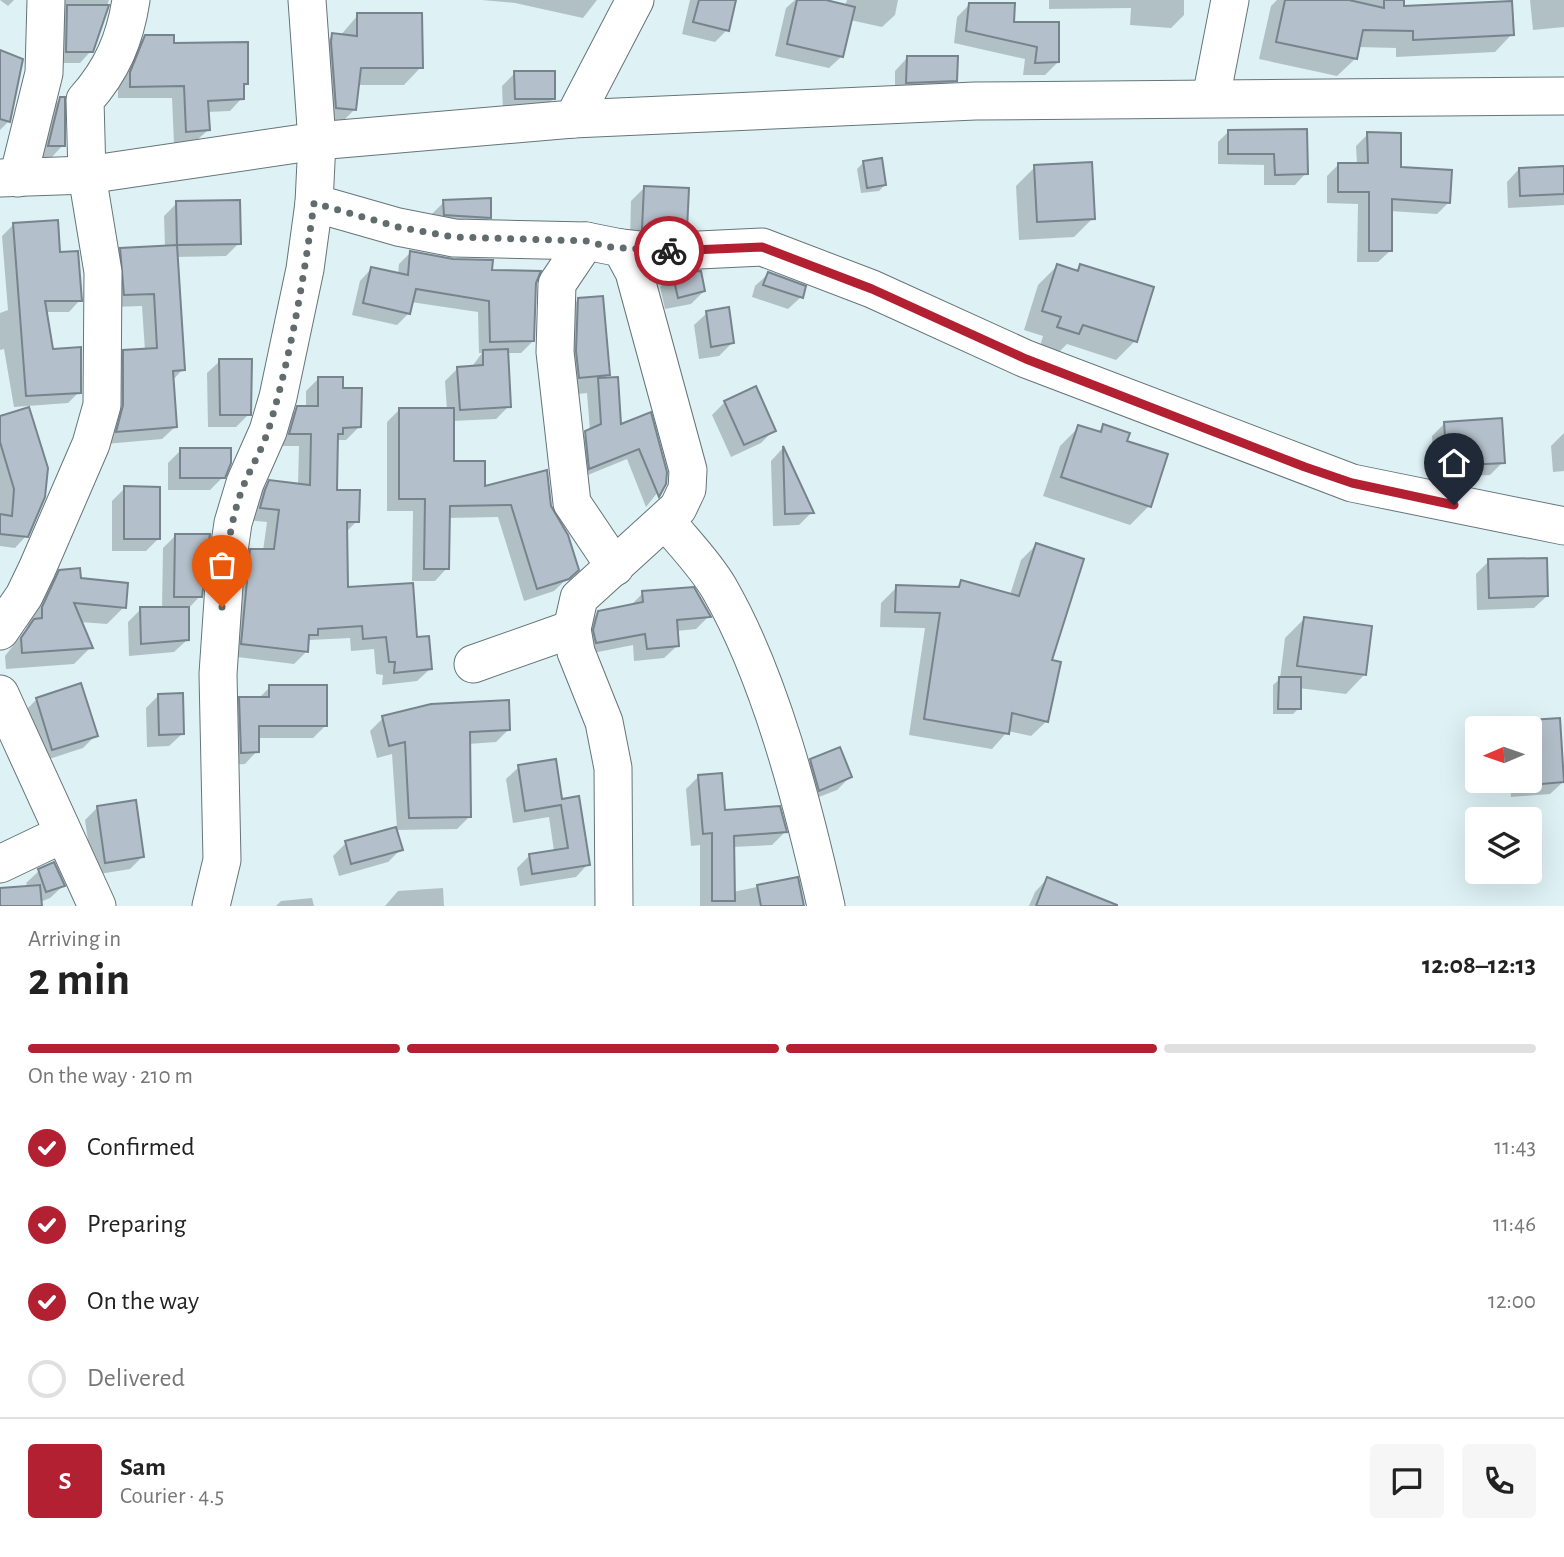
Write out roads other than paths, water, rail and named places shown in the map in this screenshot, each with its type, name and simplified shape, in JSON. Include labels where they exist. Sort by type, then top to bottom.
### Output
[{"type":"street","points":[[46,0],[44,73],[9,178],[87,175],[317,141],[573,119],[975,102],[1564,96]]},
{"type":"street","points":[[0,631],[24,597],[37,569],[91,444],[102,405],[103,271],[87,175],[85,100],[102,81],[116,57],[127,28],[131,0]]},
{"type":"street","points":[[211,906],[222,860],[218,674],[224,585],[241,496],[268,430],[278,397],[305,269],[314,203],[317,141],[307,0]]},
{"type":"street","points":[[573,119],[635,0]]},
{"type":"street","points":[[1212,98],[1230,0]]},
{"type":"street","points":[[314,203],[398,227],[454,237],[604,244],[657,252],[762,247],[872,289],[1037,364],[1352,483],[1564,526]]},
{"type":"street","points":[[604,244],[634,272],[688,470],[687,489],[678,508],[579,598],[572,629],[576,652],[604,722],[614,768],[614,906]]},
{"type":"street","points":[[604,244],[557,284],[555,352],[572,503],[615,567]]},
{"type":"street","points":[[666,521],[717,585],[734,616],[796,783],[827,906]]},
{"type":"street","points":[[473,664],[572,629]]},
{"type":"street","points":[[0,694],[97,906]]},
{"type":"street","points":[[0,864],[64,834]]}]
